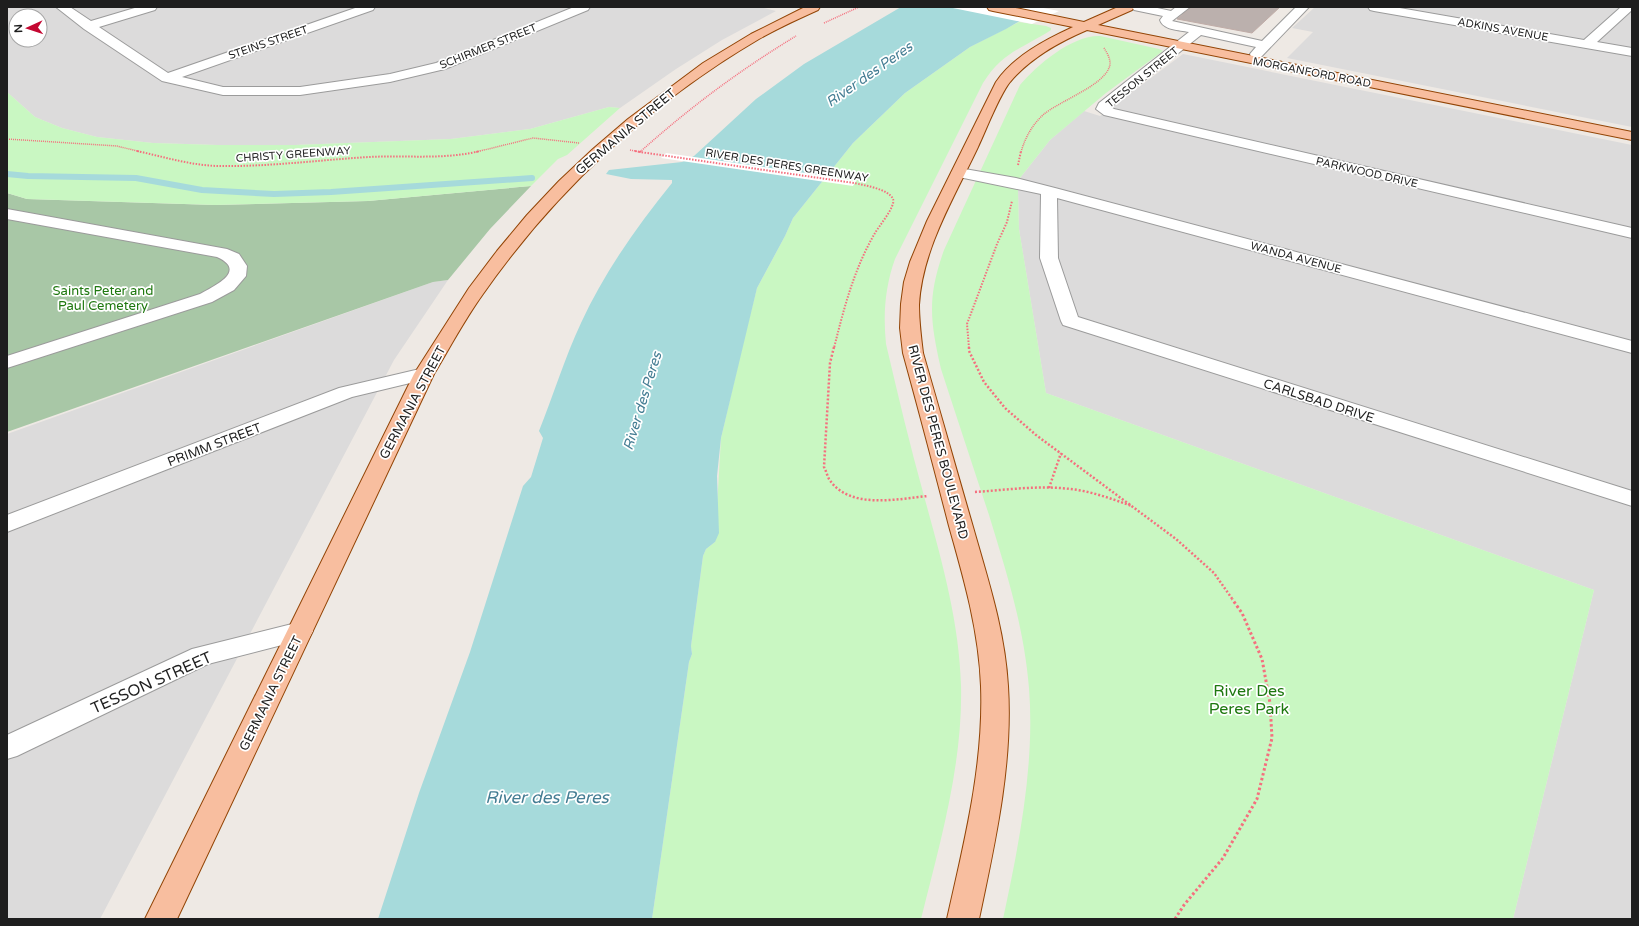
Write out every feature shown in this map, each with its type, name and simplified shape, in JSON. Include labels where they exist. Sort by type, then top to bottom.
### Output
[{"type":"main road","name":"MORGANFORD ROAD","points":[[993,7],[1632,136]]},
{"type":"main road","name":"RIVER DES PERES BOULEVARD","points":[[963,919],[982,829],[991,771],[995,696],[986,615],[913,353],[909,330],[908,310],[913,278],[919,260],[958,173],[996,93],[1007,76],[1021,62],[1036,51],[1128,7]]},
{"type":"main road","name":"GERMANIA STREET","points":[[161,919],[424,374],[462,313],[501,256],[566,182],[599,150],[646,110],[705,67],[748,41],[819,15]]},
{"type":"street","points":[[62,7],[167,78]]},
{"type":"street","points":[[88,26],[151,7]]},
{"type":"street","name":"STEINS STREET","points":[[167,78],[369,7]]},
{"type":"street","name":"SCHIRMER STREET","points":[[167,78],[223,91],[300,91],[390,78],[440,66],[584,7]]},
{"type":"street","points":[[1138,7],[1172,15]]},
{"type":"street","points":[[1184,7],[1166,20],[1167,23],[1265,45]]},
{"type":"street","points":[[1251,59],[1303,7]]},
{"type":"street","points":[[1587,44],[1628,7]]},
{"type":"street","name":"ADKINS AVENUE","points":[[1384,8],[1632,52]]},
{"type":"street","name":"TESSON STREET","points":[[1103,109],[1104,106],[1198,31]]},
{"type":"street","name":"PARKWOOD DRIVE","points":[[1103,109],[1117,114],[1632,233]]},
{"type":"street","name":"WANDA AVENUE","points":[[958,173],[1016,183],[1049,191],[1632,346]]},
{"type":"street","name":"CARLSBAD DRIVE","points":[[1049,191],[1049,258],[1070,321],[1632,498]]},
{"type":"street","points":[[7,214],[221,253],[233,258],[238,266],[237,276],[228,286],[206,298],[7,362]]},
{"type":"street","name":"PRIMM STREET","points":[[7,524],[346,392],[424,374]]},
{"type":"street","name":"TESSON STREET","points":[[7,748],[201,656],[300,631]]},
{"type":"path","points":[[819,15],[859,7]]},
{"type":"path","points":[[1018,170],[1024,138],[1043,114],[1102,78],[1109,68],[1107,51],[1087,26]]},
{"type":"path","name":"RIVER DES PERES GREENWAY","points":[[803,33],[756,60],[718,86],[674,121],[640,152],[854,183],[878,189],[889,194],[893,199],[894,205],[875,233],[856,270],[844,307],[830,363],[824,467],[829,479],[841,490],[856,498],[872,500],[924,496]]},
{"type":"path","name":"CHRISTY GREENWAY","points":[[7,139],[117,146],[186,163],[217,166],[255,165],[356,157],[448,157],[476,152],[533,138],[580,143]]},
{"type":"path","points":[[1013,199],[1007,222],[997,244],[967,324],[969,351],[984,382],[1005,408],[1036,435],[1176,538],[1214,573],[1242,613],[1262,659],[1270,703],[1272,738],[1257,799],[1223,858],[1184,905],[1175,919]]},
{"type":"path","points":[[1049,488],[1061,453]]},
{"type":"path","points":[[983,492],[1049,488],[1070,489],[1103,496],[1132,506]]},
{"type":"shaded area","points":[[7,7],[760,7],[776,11],[722,40],[676,69],[620,108],[609,107],[530,129],[451,139],[295,145],[218,145],[153,143],[97,137],[62,128],[35,117],[7,92]]},
{"type":"shaded area","points":[[1315,7],[1632,7],[1632,127],[1287,58],[1313,32],[1292,28]]},
{"type":"shaded area","points":[[1183,54],[1632,145],[1632,919],[1513,919],[1594,590],[1046,393],[1019,229],[1018,190],[1020,178],[1050,140],[1084,111],[1100,116]]},
{"type":"shaded area","points":[[448,280],[394,360],[100,919],[7,919],[7,434],[433,282]]},
{"type":"green space","points":[[1019,22],[1046,26],[1051,28],[1051,30],[1006,57],[990,72],[983,83],[895,259],[887,290],[885,322],[886,344],[948,589],[960,661],[961,715],[954,774],[943,832],[921,919],[652,919],[689,662],[692,654],[691,646],[703,556],[706,549],[715,542],[721,438],[757,288],[793,218],[853,143],[905,93],[970,47]]},
{"type":"green space","name":"River Des Peres Park","points":[[1100,36],[1163,51],[1106,93],[1050,140],[1020,178],[1018,190],[1019,229],[1046,393],[1594,590],[1513,919],[1003,919],[1015,862],[1028,775],[1030,717],[1027,665],[1019,622],[1002,558],[941,369],[934,336],[932,309],[933,296],[935,282],[944,250],[1020,85],[1045,60],[1067,46],[1078,40]]},
{"type":"green space","points":[[7,92],[35,117],[62,128],[97,137],[153,143],[218,145],[295,145],[451,139],[530,129],[609,107],[620,108],[567,155],[558,159],[531,186],[368,201],[215,205],[27,199],[7,193]]},
{"type":"green space","name":"Saints Peter and Paul Cemetery","points":[[531,186],[490,229],[448,280],[433,282],[7,432],[7,193],[27,199],[215,205],[368,201]]},
{"type":"water","name":"River des Peres","points":[[901,7],[1044,7],[1006,29],[970,47],[905,93],[853,143],[793,218],[757,288],[721,438],[717,476],[719,533],[715,542],[706,549],[703,556],[691,646],[692,654],[689,662],[652,919],[378,919],[419,793],[470,652],[523,486],[531,477],[543,438],[539,431],[570,349],[590,304],[622,250],[672,183],[672,180],[631,179],[606,174],[609,170],[682,162],[694,156],[756,99],[804,64]]},
{"type":"pier","points":[[948,7],[1038,7],[1059,11],[1032,24]]},
{"type":"pier","points":[[666,153],[856,181],[853,186],[661,158]]},
{"type":"building","points":[[1191,7],[1280,7],[1252,33],[1177,19]]},
{"type":"waterway","points":[[7,174],[28,176],[136,178],[202,190],[274,194],[331,192],[532,178]]}]
